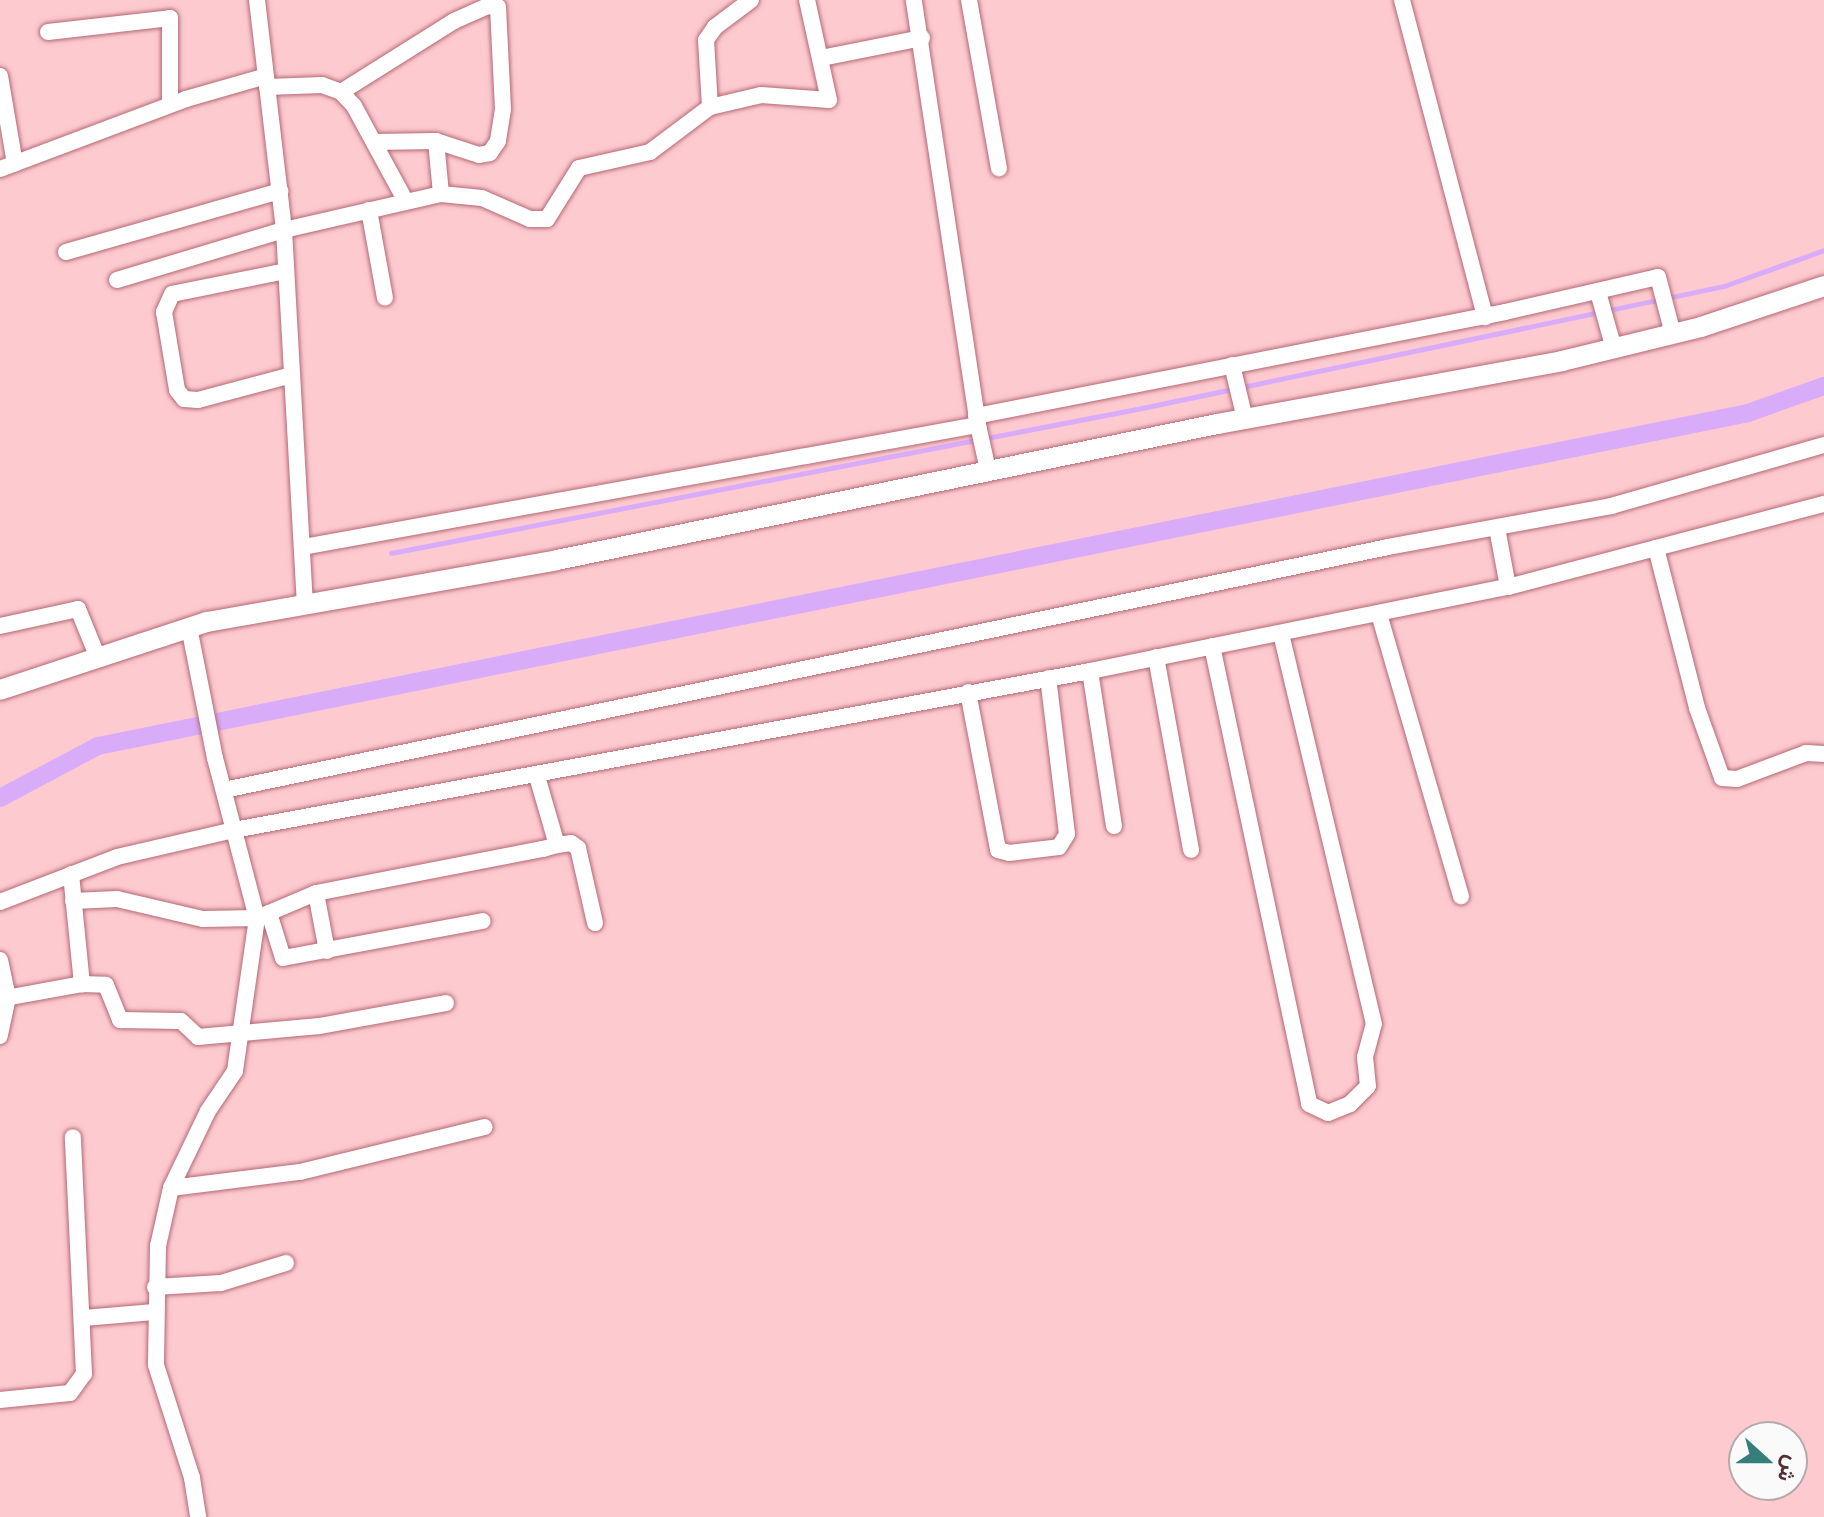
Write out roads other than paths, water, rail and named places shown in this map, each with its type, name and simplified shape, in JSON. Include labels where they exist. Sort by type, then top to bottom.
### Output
[{"type":"street","points":[[168,0],[170,104]]},
{"type":"street","points":[[257,0],[284,230],[305,605]]},
{"type":"street","points":[[710,107],[706,40],[715,27],[751,0]]},
{"type":"street","points":[[117,280],[284,230],[441,194],[482,198],[542,221],[552,215],[579,168],[650,152],[710,107],[761,95],[826,102],[830,95],[807,0]]},
{"type":"street","points":[[914,0],[977,421],[988,470]]},
{"type":"street","points":[[969,0],[999,168]]},
{"type":"street","points":[[1402,0],[1485,317]]},
{"type":"street","points":[[341,92],[426,36],[496,5],[502,80],[498,141],[490,153],[479,155],[436,141],[374,142]]},
{"type":"street","points":[[48,32],[170,18]]},
{"type":"street","points":[[821,58],[922,38]]},
{"type":"street","points":[[0,76],[7,167],[170,104],[267,81],[322,85],[341,92],[374,142],[405,200]]},
{"type":"street","points":[[436,141],[441,194]]},
{"type":"street","points":[[66,252],[280,191]]},
{"type":"street","points":[[369,210],[385,298]]},
{"type":"street","points":[[286,271],[172,294],[164,312],[177,390],[184,399],[292,375]]},
{"type":"street","points":[[303,547],[1233,370],[1658,277],[1673,334]]},
{"type":"street","points":[[0,690],[189,627],[557,560],[988,470],[1242,409],[1614,349],[1673,334],[1824,286]]},
{"type":"street","points":[[1598,292],[1614,349]]},
{"type":"street","points":[[1233,370],[1242,409]]},
{"type":"street","points":[[224,790],[1622,503],[1824,445]]},
{"type":"street","points":[[0,902],[71,874],[234,830],[537,776],[1379,614],[1508,587],[1824,504]]},
{"type":"street","points":[[1497,528],[1508,587]]},
{"type":"street","points":[[1656,548],[1718,774],[1733,780],[1796,756],[1824,754]]},
{"type":"street","points":[[0,626],[78,609],[98,658]]},
{"type":"street","points":[[1379,614],[1461,896]]},
{"type":"street","points":[[189,627],[215,758],[234,830],[263,916],[281,957],[483,921]]},
{"type":"street","points":[[1212,646],[1309,1104],[1328,1113],[1365,1092],[1365,1057],[1374,1024],[1281,634]]},
{"type":"street","points":[[1156,657],[1191,850]]},
{"type":"street","points":[[1090,671],[1114,826]]},
{"type":"street","points":[[968,692],[998,850],[1009,853],[1059,847],[1067,834],[1048,678]]},
{"type":"street","points":[[537,776],[557,845]]},
{"type":"street","points":[[73,901],[117,899],[203,919],[263,916],[316,893],[571,843],[578,848],[595,923]]},
{"type":"street","points":[[71,874],[82,984]]},
{"type":"street","points":[[316,893],[327,951]]},
{"type":"street","points":[[198,1517],[192,1478],[156,1365],[155,1287],[171,1188],[208,1111],[233,1076],[263,916]]},
{"type":"street","points":[[0,960],[4,998],[0,1036]]},
{"type":"street","points":[[4,998],[82,984],[110,986],[120,1020],[181,1021],[198,1037],[240,1030],[320,1026],[446,1003]]},
{"type":"street","points":[[171,1188],[300,1172],[485,1127]]},
{"type":"street","points":[[0,1400],[70,1393],[80,1384],[86,1361],[75,1247],[73,1137]]},
{"type":"street","points":[[155,1287],[221,1283],[286,1263]]},
{"type":"street","points":[[83,1318],[155,1312]]},
{"type":"waterway","points":[[391,553],[1142,408],[1724,286],[1824,250]]},
{"type":"waterway","points":[[0,798],[98,746],[1748,413],[1824,386]]}]
